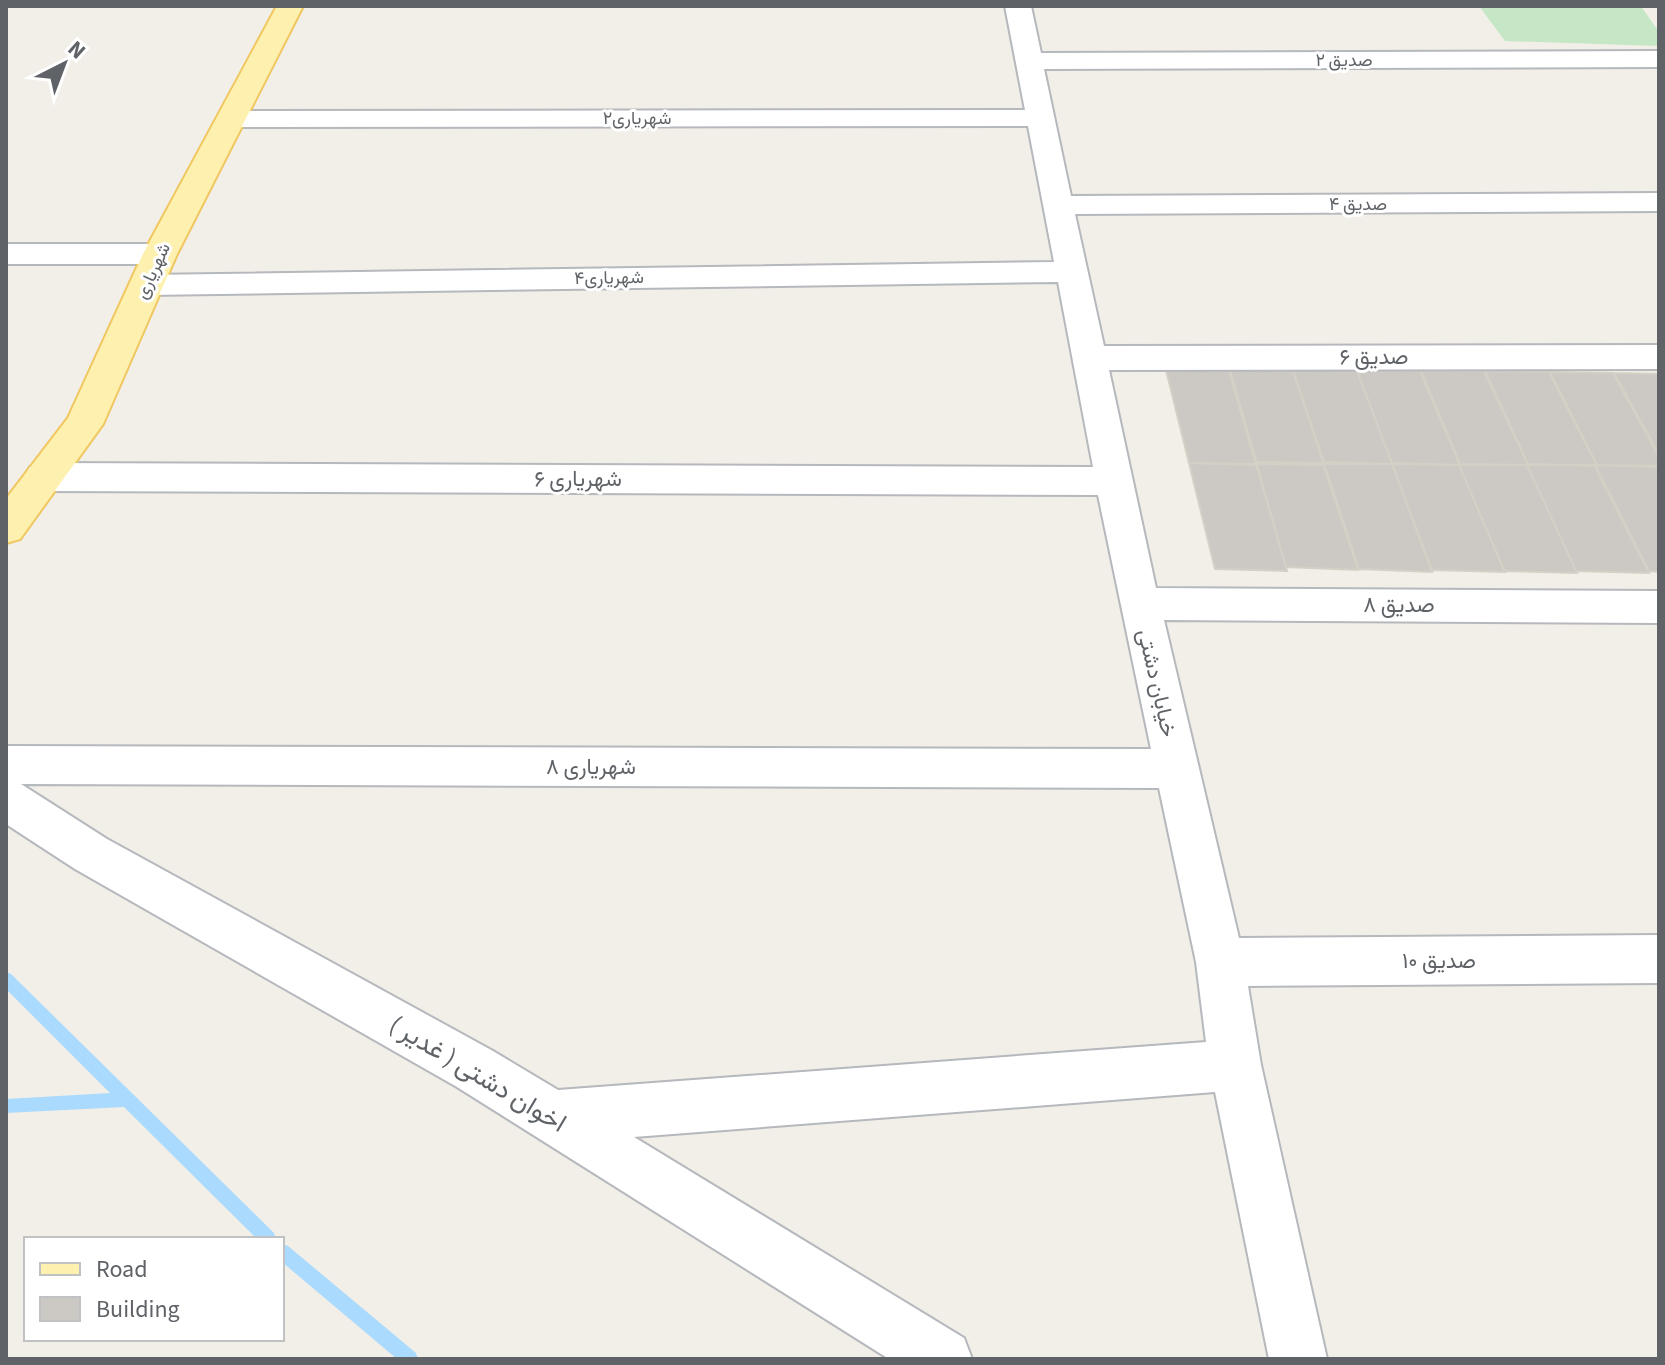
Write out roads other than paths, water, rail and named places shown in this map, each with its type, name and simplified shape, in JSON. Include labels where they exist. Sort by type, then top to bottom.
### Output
[{"type":"main road","name":"شهریاری","points":[[6,528],[84,424],[160,254],[290,6]]},
{"type":"street","name":"خیابان دشتی","points":[[1018,6],[1114,481],[1220,962],[1235,1065],[1298,1359]]},
{"type":"street","name":"صدیق ۲","points":[[1029,61],[1659,59]]},
{"type":"street","name":"شهریاری۲","points":[[233,119],[1040,118]]},
{"type":"street","name":"صدیق ۴","points":[[1058,205],[1659,202]]},
{"type":"street","points":[[6,254],[160,254]]},
{"type":"street","name":"شهریاری۴","points":[[146,285],[1072,272]]},
{"type":"street","name":"صدیق ۶","points":[[1089,358],[1659,357]]},
{"type":"street","name":"شهریاری ۶","points":[[43,477],[1114,481]]},
{"type":"street","name":"صدیق ۸","points":[[1140,604],[1659,607]]},
{"type":"street","name":"شهریاری ۸","points":[[6,765],[1177,769]]},
{"type":"street","name":"اخوان دشتی ( غدیر )","points":[[6,799],[91,854],[475,1069],[943,1359]]},
{"type":"street","name":"صدیق ۱۰","points":[[1220,962],[1659,959]]},
{"type":"street","points":[[551,1117],[1235,1065]]},
{"type":"waterway","points":[[6,979],[127,1099]]},
{"type":"waterway","points":[[6,1106],[127,1099]]},
{"type":"waterway","points":[[127,1099],[266,1237]]},
{"type":"waterway","points":[[284,1254],[410,1359]]}]
